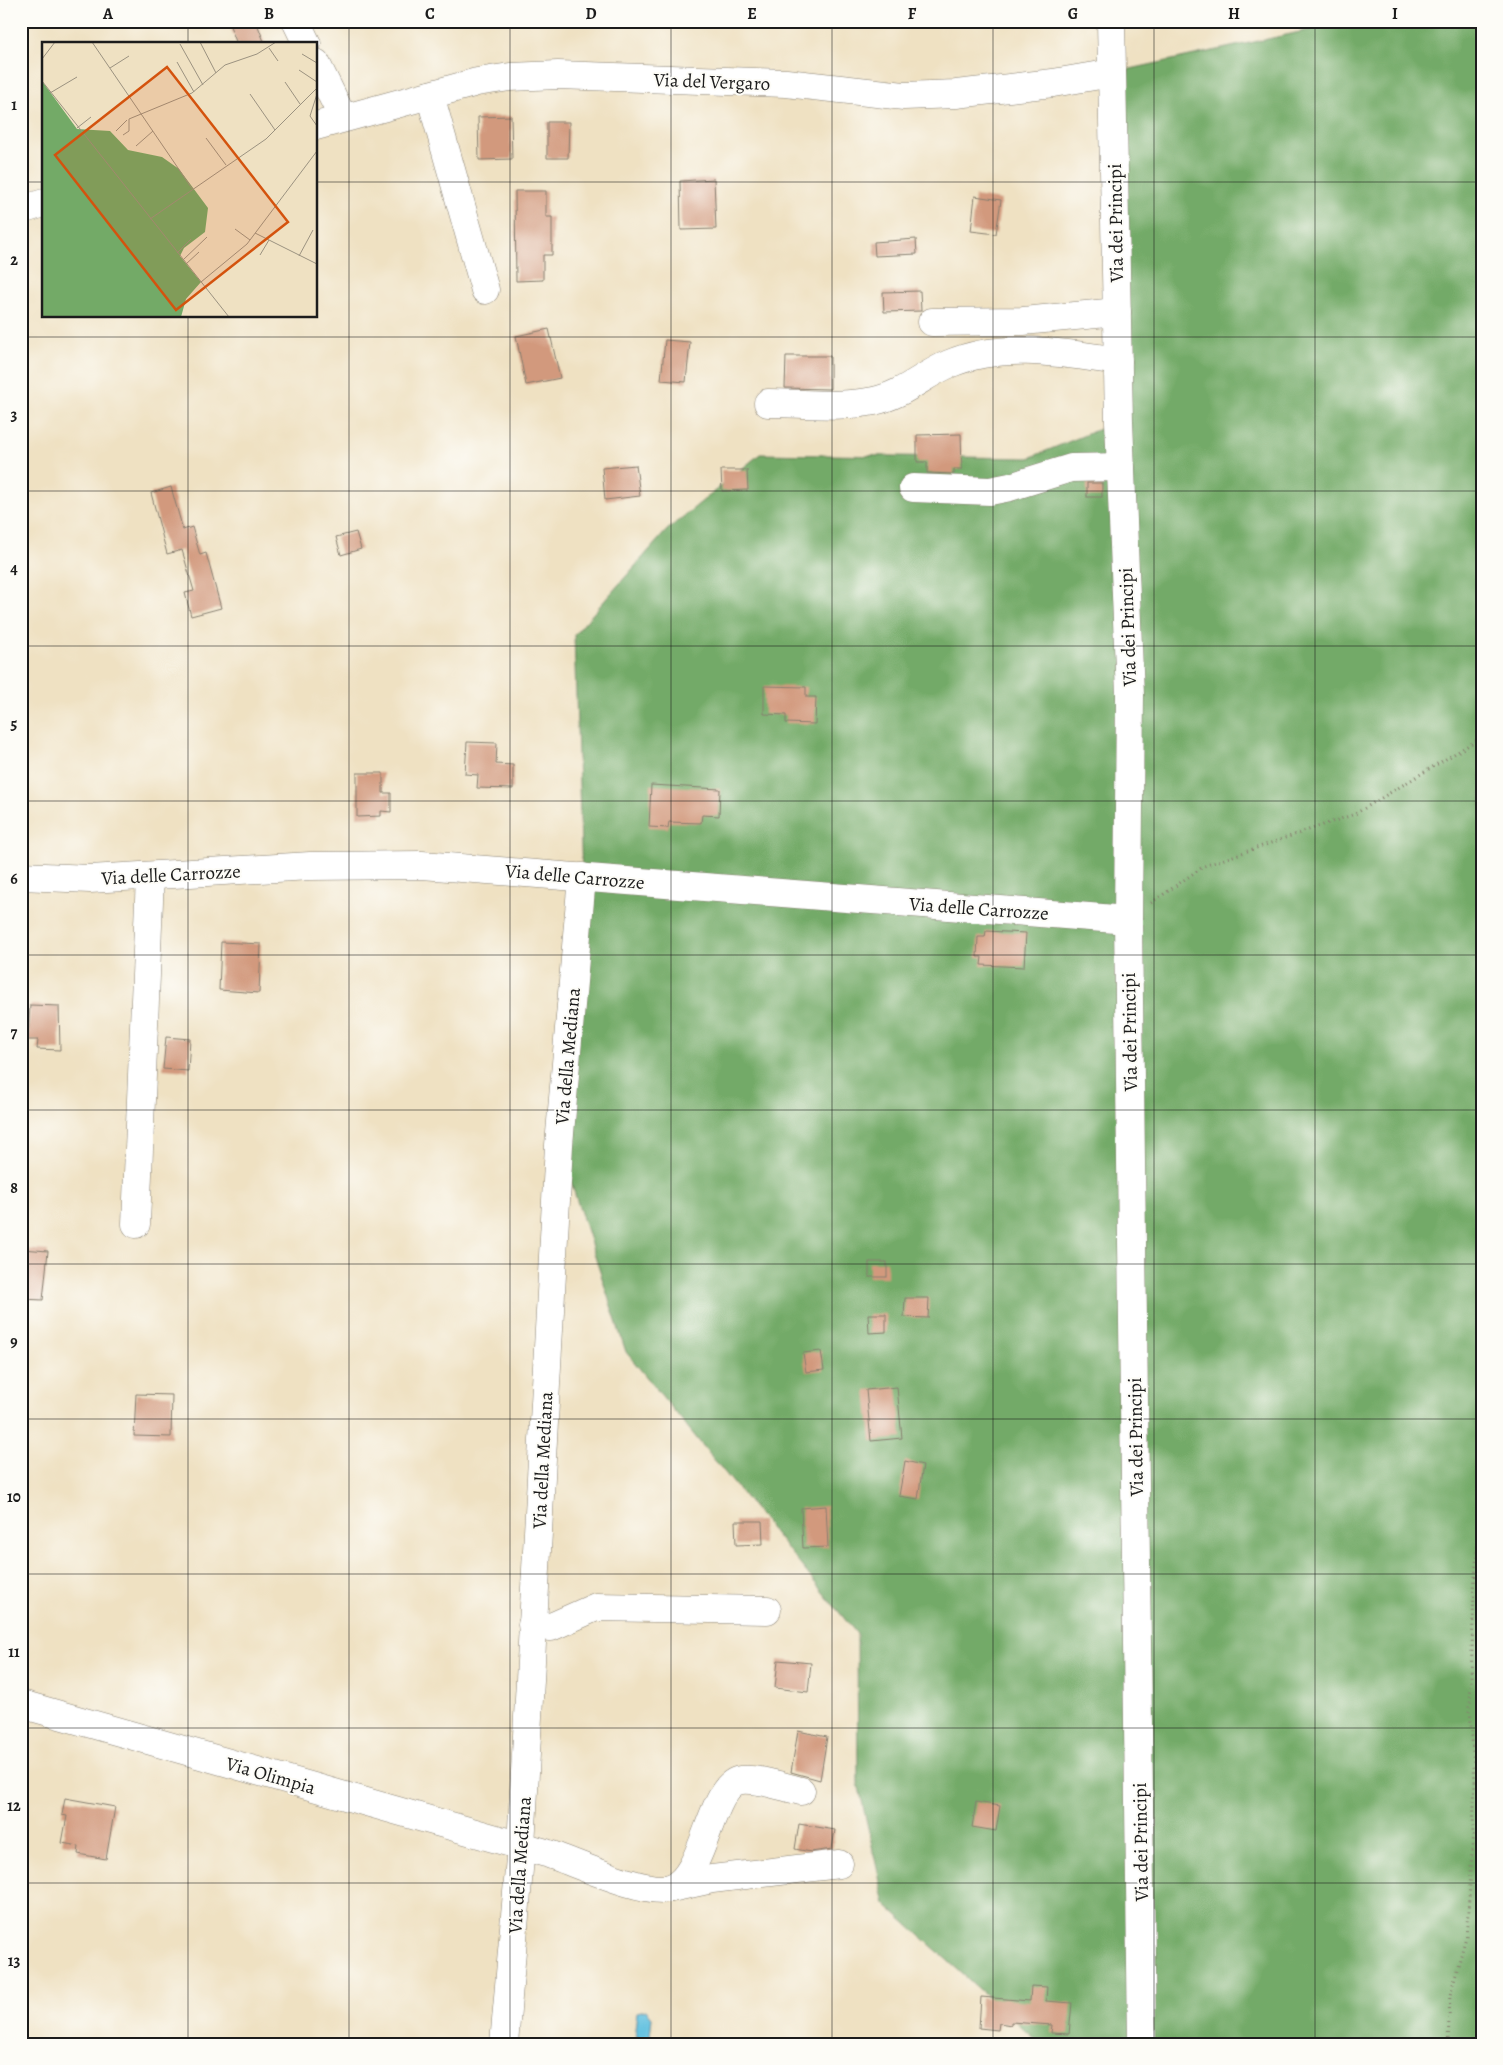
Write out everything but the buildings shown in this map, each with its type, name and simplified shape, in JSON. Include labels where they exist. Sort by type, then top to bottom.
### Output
[{"type":"street","points":[[296,21],[306,42]]},
{"type":"street","name":"Via dei Principi","points":[[1112,21],[1118,360],[1130,695],[1128,920],[1142,2044]]},
{"type":"street","points":[[318,67],[343,118]]},
{"type":"street","name":"Via del Vergaro","points":[[318,125],[486,80],[535,75],[786,83],[904,96],[956,94],[1053,83],[1112,73]]},
{"type":"street","points":[[430,95],[485,290]]},
{"type":"street","points":[[21,210],[42,204]]},
{"type":"street","points":[[932,322],[1023,321],[1117,312]]},
{"type":"street","points":[[768,404],[873,401],[904,390],[946,365],[986,354],[1036,351],[1118,360]]},
{"type":"street","points":[[913,488],[990,490],[1010,488],[1071,468],[1121,467]]},
{"type":"street","name":"Via delle Carrozze","points":[[21,876],[90,879],[310,866],[402,864],[1128,920]]},
{"type":"street","points":[[136,1224],[150,876]]},
{"type":"street","name":"Via della Mediana","points":[[504,2044],[521,1846],[559,1145],[582,877]]},
{"type":"street","points":[[532,1625],[551,1626],[596,1607],[767,1610]]},
{"type":"street","name":"Via Olimpia","points":[[21,1704],[521,1846],[568,1860],[635,1885],[654,1889],[671,1888],[712,1879],[839,1864]]},
{"type":"street","points":[[671,1888],[684,1878],[690,1870],[721,1799],[733,1783],[740,1780],[754,1781],[801,1791]]},
{"type":"path","points":[[1128,920],[1204,866],[1355,814],[1482,737]]},
{"type":"path","points":[[1482,970],[1480,1004],[1482,1015]]},
{"type":"path","points":[[1448,2044],[1450,1995],[1466,1937],[1471,1873],[1475,1781],[1470,1709],[1474,1589],[1482,1488]]},
{"type":"green space","points":[[1350,21],[1482,21],[1482,2044],[1040,2044],[885,1904],[858,1783],[857,1634],[626,1352],[559,1145],[582,877],[574,635],[667,530],[760,454],[1029,458],[1119,421],[1112,73]]},
{"type":"water","points":[[646,2010],[652,2017],[650,2036],[643,2040],[637,2037],[635,2029],[637,2012]]}]
